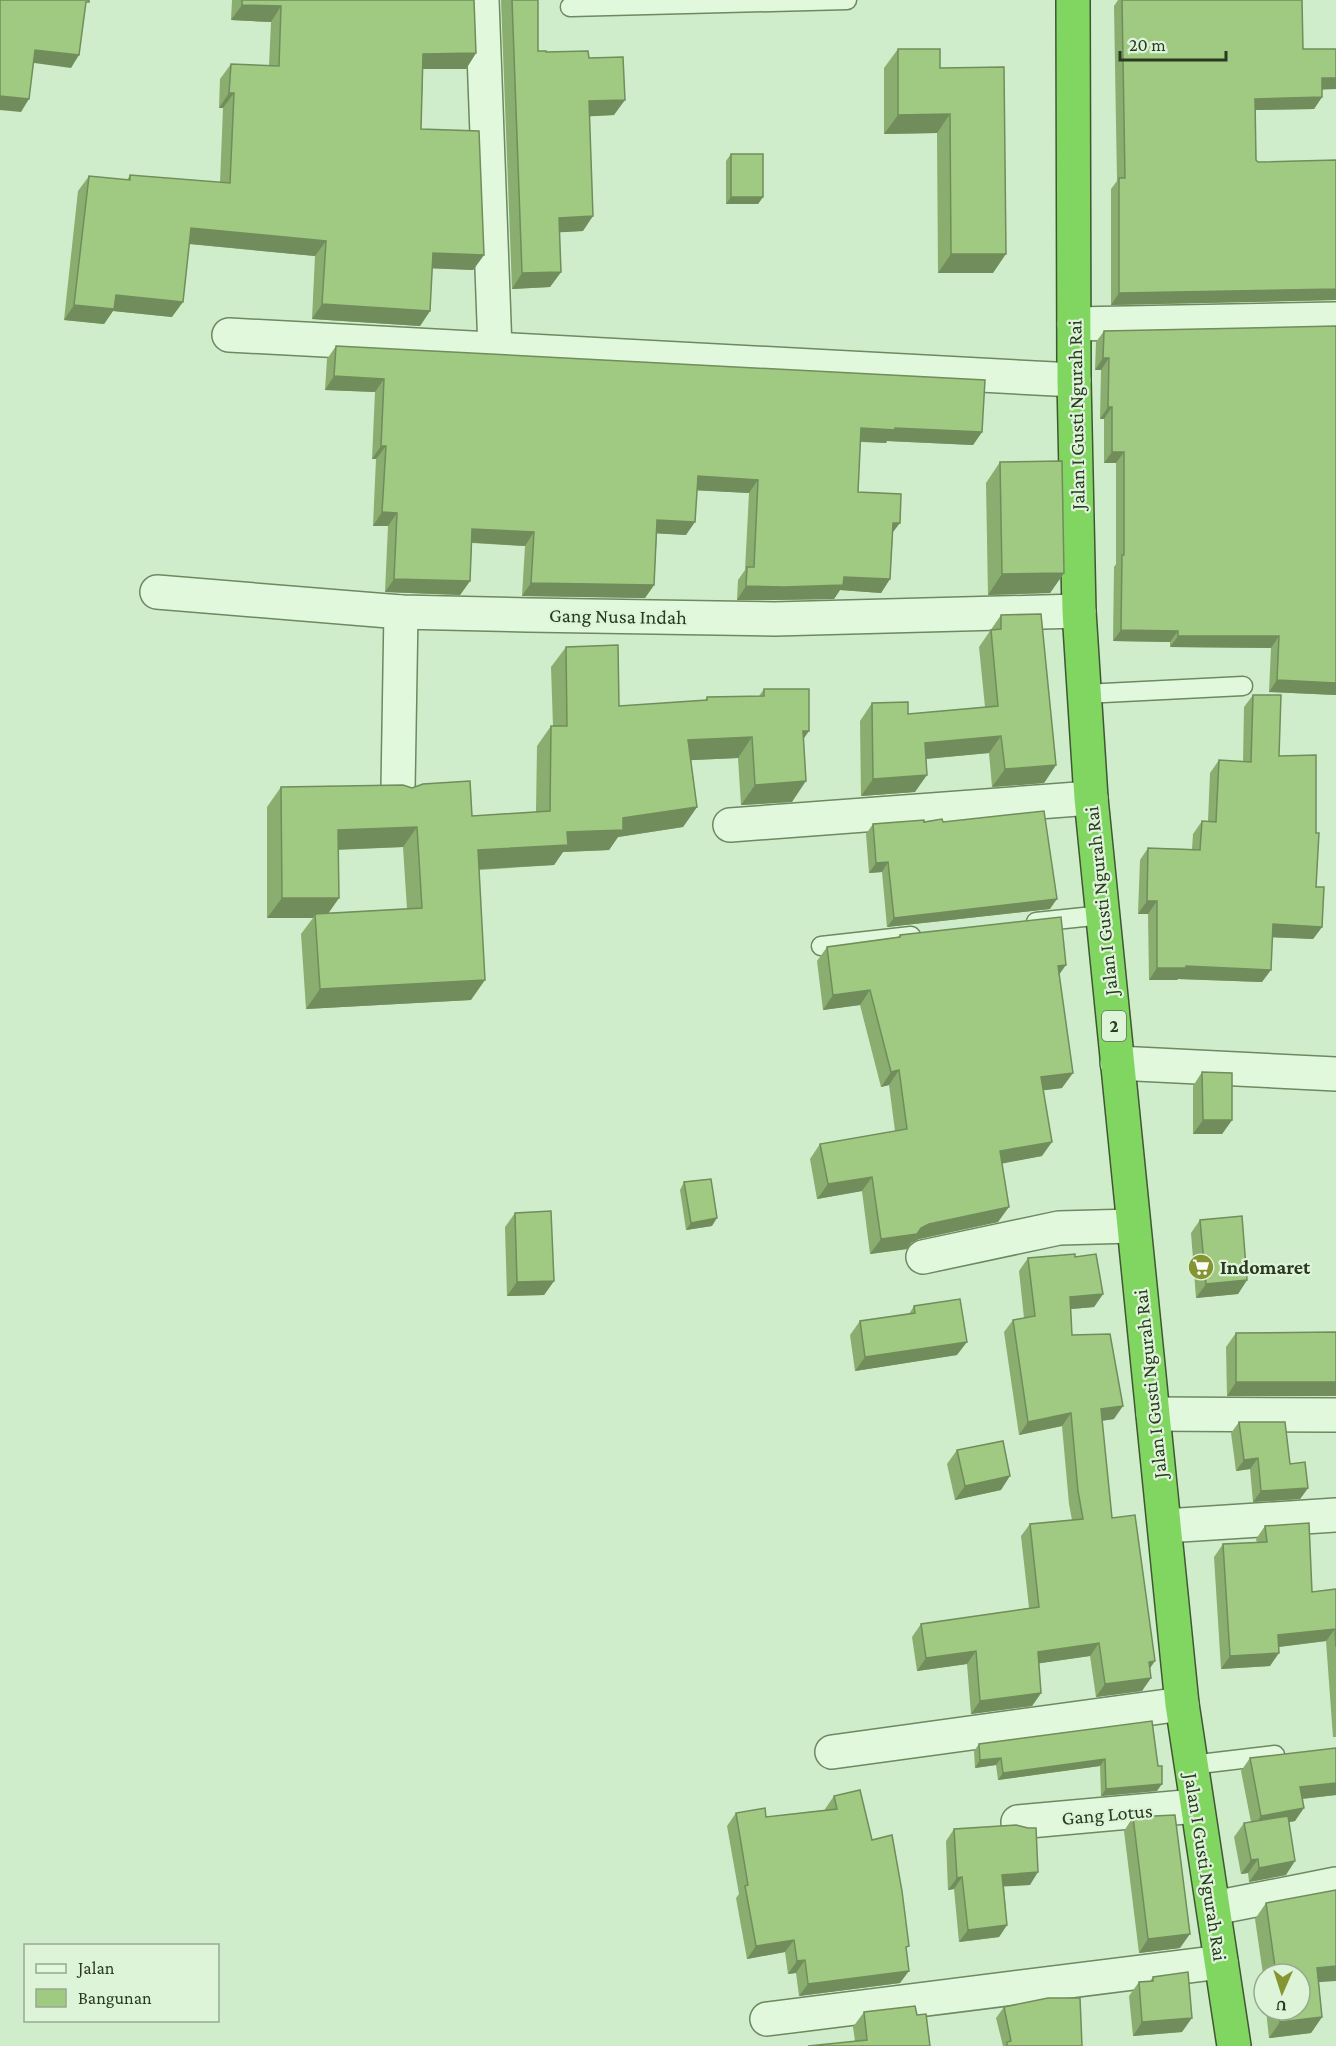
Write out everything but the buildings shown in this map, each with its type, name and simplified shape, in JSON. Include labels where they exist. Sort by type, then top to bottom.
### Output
[{"type":"highway","name":"Jalan I Gusti Ngurah Rai","points":[[1073,0],[1074,380],[1079,611],[1091,798],[1182,1704],[1234,2046]]},
{"type":"street","points":[[482,0],[495,349]]},
{"type":"street","points":[[1074,324],[1336,319]]},
{"type":"street","points":[[229,335],[1074,380]]},
{"type":"street","name":"Gang Nusa Indah","points":[[157,592],[401,612],[775,619],[1079,611]]},
{"type":"street","points":[[399,789],[401,612]]},
{"type":"street","points":[[730,825],[1091,798]]},
{"type":"street","points":[[1117,1063],[1336,1074]]},
{"type":"street","points":[[923,1257],[1059,1228],[1133,1226]]},
{"type":"street","points":[[1153,1414],[1336,1415]]},
{"type":"street","points":[[1165,1526],[1336,1515]]},
{"type":"street","points":[[832,1752],[1182,1704]]},
{"type":"street","name":"Gang Lotus","points":[[1018,1822],[1196,1806]]},
{"type":"street","points":[[1214,1908],[1336,1884]]},
{"type":"street","points":[[767,2019],[1221,1962]]},
{"type":"lane","points":[[570,7],[847,0]]},
{"type":"lane","points":[[1084,694],[1243,686]]},
{"type":"lane","points":[[1021,924],[1103,915]]},
{"type":"lane","points":[[821,946],[927,934]]},
{"type":"lane","points":[[1191,1765],[1291,1753]]},
{"type":"place","name":"Indomaret","points":[[1201,1267]]}]
